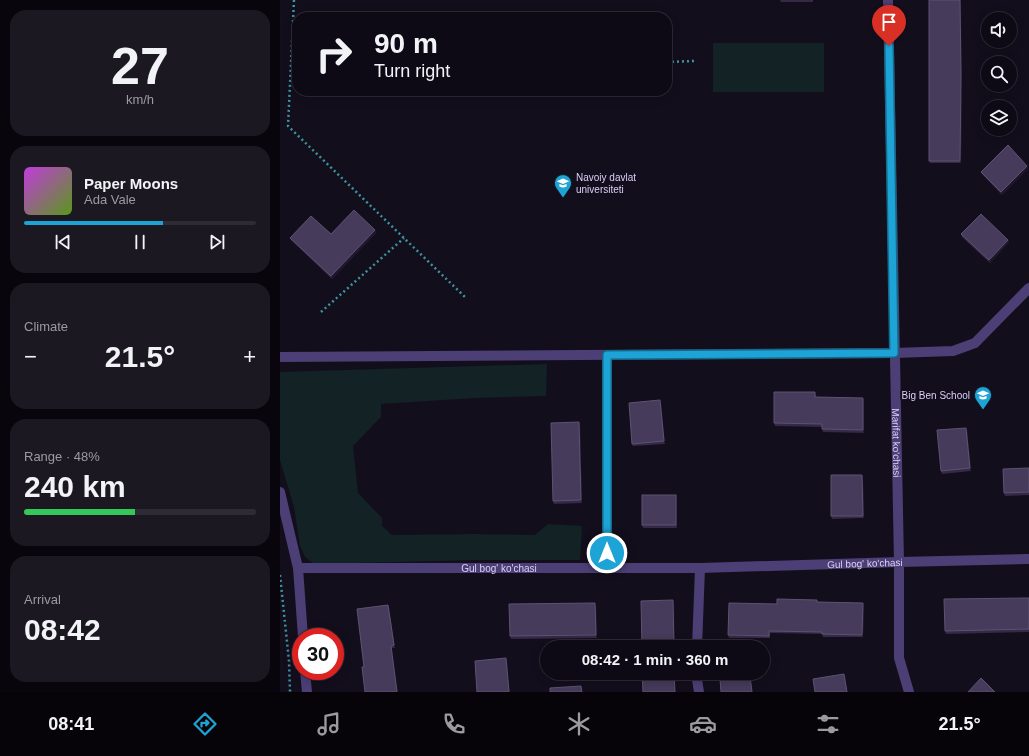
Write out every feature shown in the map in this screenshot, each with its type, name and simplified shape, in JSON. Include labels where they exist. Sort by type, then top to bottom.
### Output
[{"type":"street","name":"Marifat ko'chasi","points":[[888,0],[899,562],[899,658],[909,692]]},
{"type":"street","points":[[280,357],[894,353],[952,350],[974,343],[1029,288]]},
{"type":"street","points":[[607,355],[607,568]]},
{"type":"street","points":[[280,492],[298,568],[302,628]]},
{"type":"street","name":"Gul bog' ko'chasi","points":[[298,568],[700,568],[1029,559]]},
{"type":"street","points":[[697,640],[700,568]]},
{"type":"street","points":[[306,680],[307,692]]},
{"type":"street","points":[[697,680],[699,692]]},
{"type":"path","points":[[294,0],[294,12]]},
{"type":"path","points":[[292,55],[288,126],[465,297]]},
{"type":"path","points":[[672,62],[694,61]]},
{"type":"path","points":[[321,312],[404,238]]},
{"type":"path","points":[[280,575],[289,661],[290,692]]},
{"type":"shaded area","points":[[713,43],[824,43],[824,92],[713,92]]},
{"type":"shaded area","points":[[547,364],[546,396],[474,398],[381,404],[381,417],[353,446],[358,493],[382,518],[382,526],[392,535],[535,535],[548,524],[582,526],[580,560],[475,560],[314,564],[305,557],[300,546],[294,507],[280,460],[280,372]]},
{"type":"building","points":[[929,0],[960,0],[960,161],[929,161]]},
{"type":"building","points":[[1008,145],[1027,166],[1001,192],[981,172]]},
{"type":"building","points":[[354,210],[375,230],[331,276],[290,238],[311,216],[331,234]]},
{"type":"building","points":[[981,214],[1008,240],[989,260],[961,234]]},
{"type":"building","points":[[774,392],[815,392],[815,397],[863,398],[863,430],[822,429],[822,424],[774,423]]},
{"type":"building","points":[[660,400],[664,441],[632,444],[629,403]]},
{"type":"building","points":[[579,422],[581,500],[553,501],[551,423]]},
{"type":"building","points":[[966,428],[970,468],[941,471],[937,430]]},
{"type":"building","points":[[1029,468],[1029,492],[1004,493],[1003,469]]},
{"type":"building","points":[[831,475],[862,475],[863,516],[831,516]]},
{"type":"building","points":[[642,495],[676,495],[676,525],[642,525]]},
{"type":"building","points":[[1029,598],[1029,629],[945,631],[944,599]]},
{"type":"building","points":[[777,599],[863,603],[862,635],[822,634],[822,632],[769,631],[769,636],[728,635],[729,603],[777,604]]},
{"type":"building","points":[[673,600],[674,640],[642,640],[641,601]]},
{"type":"building","points":[[595,603],[596,635],[510,636],[509,604]]},
{"type":"building","points":[[388,605],[394,645],[391,646],[397,692],[365,692],[362,667],[364,667],[357,609]]},
{"type":"building","points":[[506,658],[509,692],[477,692],[475,661]]},
{"type":"building","points":[[844,674],[847,692],[815,692],[813,679]]},
{"type":"building","points":[[981,678],[995,692],[968,692]]},
{"type":"building","points":[[642,680],[674,680],[675,692],[643,692]]},
{"type":"building","points":[[720,680],[750,680],[752,692],[721,692]]},
{"type":"building","points":[[581,686],[582,692],[550,692],[550,688]]},
{"type":"place","name":"Navoiy davlat universiteti","points":[[563,198]]},
{"type":"place","name":"Big Ben School","points":[[983,410]]},
{"type":"route","points":[[607,553],[607,355],[894,353],[889,46]]}]
